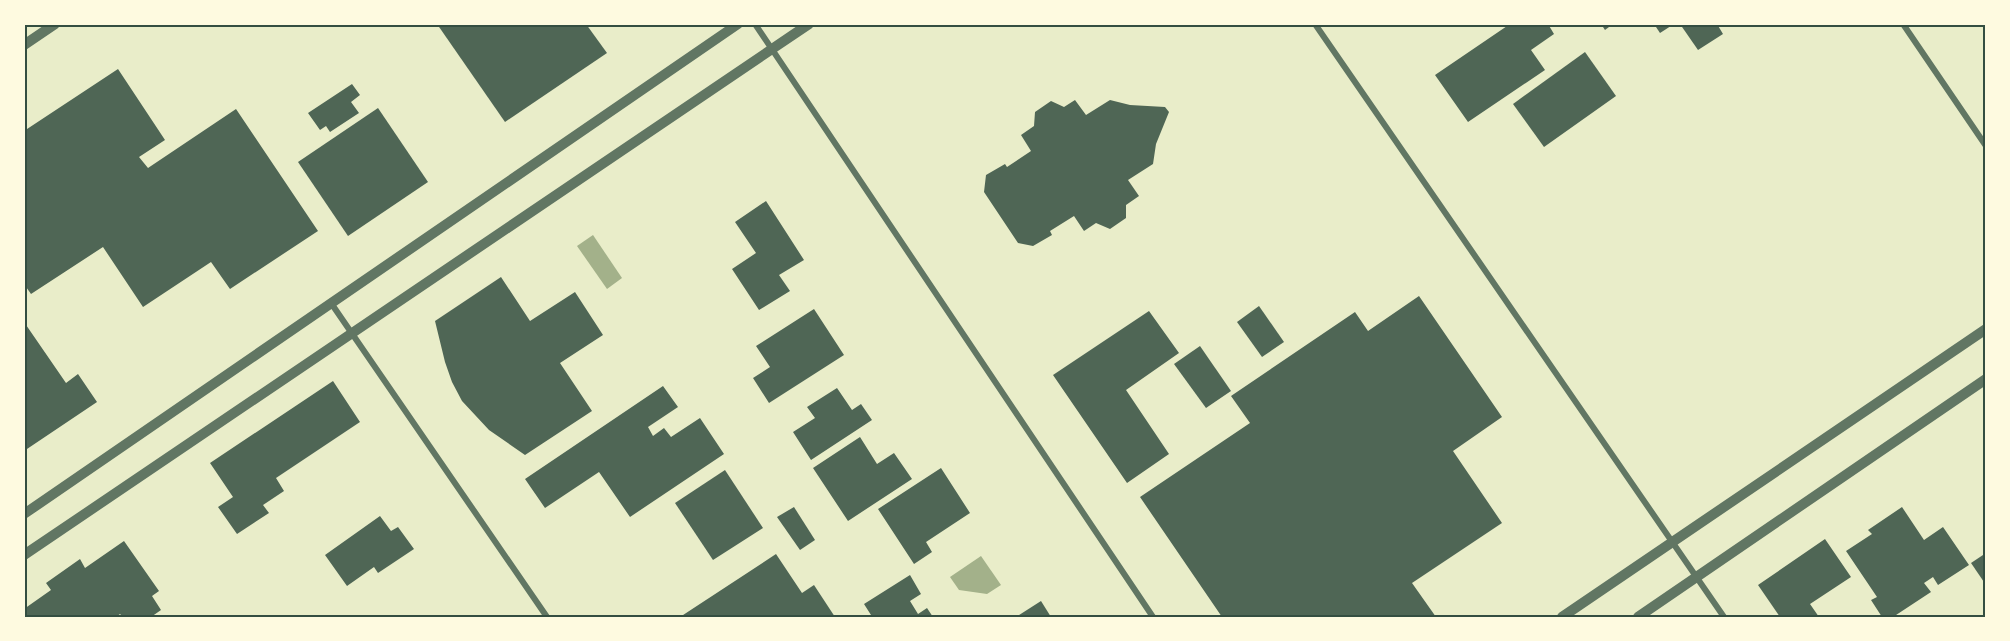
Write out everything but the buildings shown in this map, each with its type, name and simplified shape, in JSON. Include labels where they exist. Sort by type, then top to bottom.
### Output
[{"type":"street","points":[[24,45],[55,24]]},
{"type":"street","points":[[24,513],[738,24]]},
{"type":"street","points":[[755,24],[1153,617]]},
{"type":"street","points":[[24,555],[809,24]]},
{"type":"street","points":[[1315,24],[1724,617]]},
{"type":"street","points":[[1904,24],[1986,146]]},
{"type":"street","points":[[331,303],[547,617]]},
{"type":"street","points":[[1562,617],[1986,329]]},
{"type":"street","points":[[1638,617],[1986,379]]},
{"type":"shaded area","points":[[593,235],[622,278],[607,289],[577,246]]},
{"type":"shaded area","points":[[981,556],[1001,585],[987,594],[959,590],[950,577]]}]
